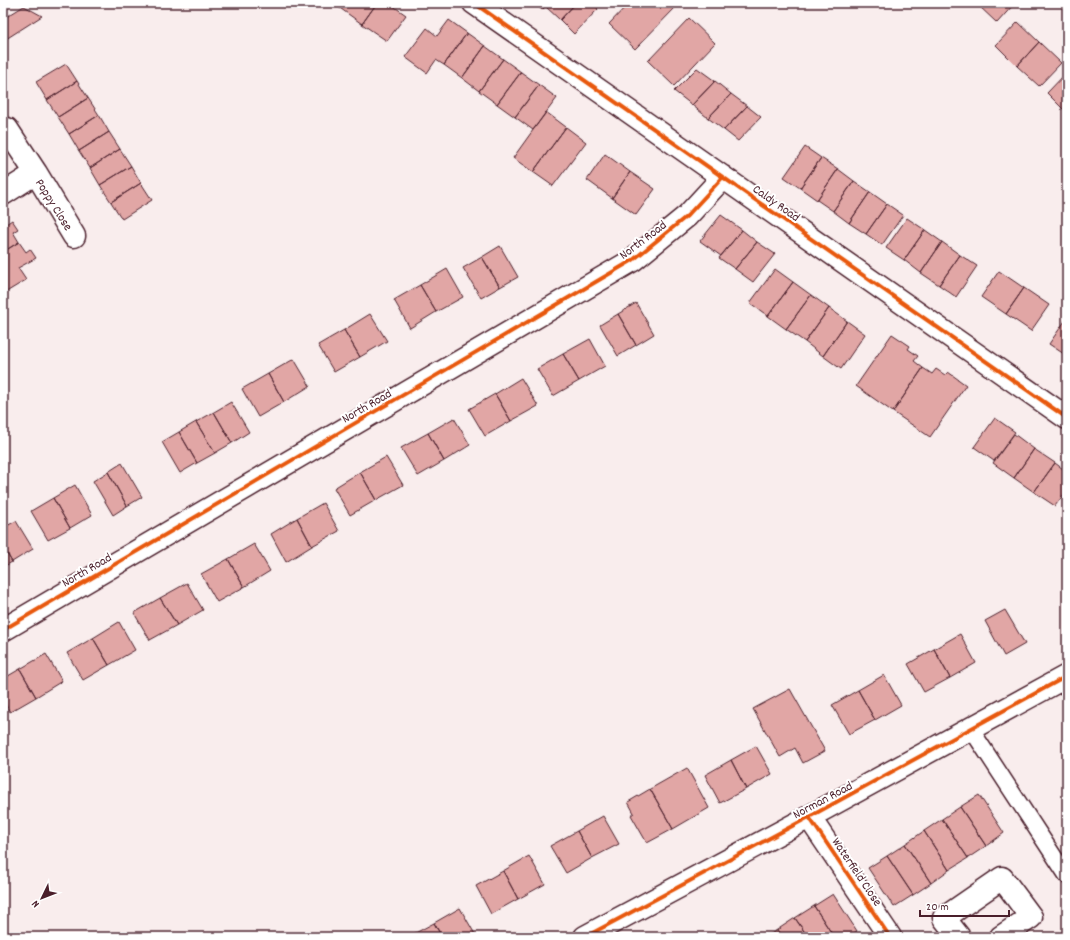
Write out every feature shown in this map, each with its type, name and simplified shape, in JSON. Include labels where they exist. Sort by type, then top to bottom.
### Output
[{"type":"street","name":"Caldy Road","points":[[474,3],[1067,418]]},
{"type":"street","name":"Poppy Close","points":[[7,128],[74,236]]},
{"type":"street","name":"Poppy Close","points":[[3,194],[36,173]]},
{"type":"street","name":"North Road","points":[[3,630],[633,260],[687,216],[723,177]]},
{"type":"street","name":"Norman Road","points":[[585,937],[810,817],[1067,676]]},
{"type":"street","name":"Waterfield Close","points":[[810,817],[890,937]]},
{"type":"street","points":[[959,937],[944,918],[1002,878],[1031,917],[1001,937]]},
{"type":"lane","points":[[971,729],[1067,876]]},
{"type":"building","points":[[339,3],[377,3],[362,24],[337,6]]},
{"type":"building","points":[[377,3],[389,3],[406,15],[387,41],[362,24]]},
{"type":"building","points":[[534,3],[549,3],[542,10]]},
{"type":"building","points":[[549,3],[576,3],[560,20],[545,6]]},
{"type":"building","points":[[576,3],[592,3],[598,9],[574,34],[560,20]]},
{"type":"building","points":[[629,3],[673,3],[677,6],[635,49],[609,24]]},
{"type":"building","points":[[980,3],[1015,3],[997,23],[978,5]]},
{"type":"building","points":[[24,6],[42,16],[6,39],[3,34],[3,19]]},
{"type":"building","points":[[689,18],[715,43],[674,86],[648,61]]},
{"type":"building","points":[[449,20],[467,33],[444,65],[436,60],[427,73],[405,57],[427,28],[437,36]]},
{"type":"building","points":[[1018,22],[1039,42],[1017,66],[996,45]]},
{"type":"building","points":[[467,33],[485,46],[462,78],[444,65]]},
{"type":"building","points":[[1039,42],[1061,63],[1039,86],[1017,66]]},
{"type":"building","points":[[485,46],[503,59],[479,91],[462,78]]},
{"type":"building","points":[[503,59],[521,72],[497,104],[479,91]]},
{"type":"building","points":[[66,64],[77,81],[47,100],[36,82]]},
{"type":"building","points":[[697,68],[715,81],[692,105],[674,91]]},
{"type":"building","points":[[521,72],[539,85],[515,117],[497,104]]},
{"type":"building","points":[[1067,72],[1067,113],[1047,93]]},
{"type":"building","points":[[77,81],[88,98],[58,117],[47,100]]},
{"type":"building","points":[[715,81],[731,94],[708,118],[692,105]]},
{"type":"building","points":[[539,85],[557,98],[533,130],[515,117]]},
{"type":"building","points":[[731,94],[747,106],[724,130],[708,118]]},
{"type":"building","points":[[88,98],[99,115],[69,134],[58,117]]},
{"type":"building","points":[[747,106],[761,117],[738,141],[724,130]]},
{"type":"building","points":[[546,112],[566,127],[533,172],[513,158]]},
{"type":"building","points":[[99,115],[109,132],[79,151],[69,134]]},
{"type":"building","points":[[566,127],[586,142],[553,186],[533,172]]},
{"type":"building","points":[[109,132],[120,149],[90,168],[79,151]]},
{"type":"building","points":[[805,147],[821,158],[800,188],[784,177]]},
{"type":"building","points":[[120,149],[131,166],[100,185],[90,168]]},
{"type":"building","points":[[605,154],[630,172],[612,198],[587,180]]},
{"type":"building","points":[[821,158],[838,169],[817,200],[800,188]]},
{"type":"building","points":[[131,166],[141,183],[111,202],[100,185]]},
{"type":"building","points":[[838,169],[854,181],[833,211],[817,200]]},
{"type":"building","points":[[630,172],[655,189],[636,215],[612,198]]},
{"type":"building","points":[[854,181],[870,192],[849,223],[833,211]]},
{"type":"building","points":[[141,183],[152,200],[122,219],[111,202]]},
{"type":"building","points":[[870,192],[887,204],[866,234],[849,223]]},
{"type":"building","points":[[887,204],[903,215],[882,245],[866,234]]},
{"type":"building","points":[[721,215],[742,230],[721,256],[700,241]]},
{"type":"building","points":[[907,218],[925,230],[904,260],[886,248]]},
{"type":"building","points":[[12,220],[18,229],[13,232],[19,242],[3,252],[3,226]]},
{"type":"building","points":[[742,230],[757,242],[735,269],[719,258]]},
{"type":"building","points":[[925,230],[942,242],[921,273],[904,260]]},
{"type":"building","points":[[19,242],[26,252],[30,249],[36,258],[18,268],[26,280],[3,294],[3,252]]},
{"type":"building","points":[[757,242],[775,254],[753,282],[735,269]]},
{"type":"building","points":[[942,242],[960,255],[939,285],[921,273]]},
{"type":"building","points":[[500,246],[518,277],[500,287],[482,257]]},
{"type":"building","points":[[960,255],[977,266],[956,297],[939,285]]},
{"type":"building","points":[[482,257],[500,287],[481,298],[463,268]]},
{"type":"building","points":[[447,269],[463,297],[436,312],[420,285]]},
{"type":"building","points":[[775,269],[793,282],[768,316],[750,303]]},
{"type":"building","points":[[999,271],[1024,288],[1006,314],[981,297]]},
{"type":"building","points":[[793,282],[811,295],[786,329],[768,316]]},
{"type":"building","points":[[420,285],[436,312],[410,328],[394,300]]},
{"type":"building","points":[[1024,288],[1049,305],[1031,331],[1006,314]]},
{"type":"building","points":[[811,295],[829,308],[805,342],[786,329]]},
{"type":"building","points":[[636,303],[654,334],[636,345],[618,314]]},
{"type":"building","points":[[829,308],[847,321],[823,356],[805,342]]},
{"type":"building","points":[[370,314],[387,341],[360,357],[344,330]]},
{"type":"building","points":[[618,314],[636,345],[618,356],[600,325]]},
{"type":"building","points":[[1067,318],[1067,356],[1049,344]]},
{"type":"building","points":[[847,321],[865,334],[841,369],[823,356]]},
{"type":"building","points":[[344,330],[360,357],[334,372],[318,345]]},
{"type":"building","points":[[892,334],[910,346],[908,349],[918,356],[914,361],[923,368],[893,412],[856,386]]},
{"type":"building","points":[[590,339],[605,366],[579,381],[563,354]]},
{"type":"building","points":[[563,354],[579,381],[553,396],[537,369]]},
{"type":"building","points":[[294,359],[310,386],[284,402],[268,374]]},
{"type":"building","points":[[923,368],[932,374],[936,369],[945,375],[948,372],[966,385],[930,437],[893,412]]},
{"type":"building","points":[[268,374],[284,402],[258,417],[242,389]]},
{"type":"building","points":[[521,378],[538,406],[511,421],[495,394]]},
{"type":"building","points":[[495,394],[511,421],[485,436],[469,409]]},
{"type":"building","points":[[231,402],[249,432],[232,443],[214,412]]},
{"type":"building","points":[[214,412],[232,443],[215,453],[196,422]]},
{"type":"building","points":[[454,418],[470,445],[444,461],[428,433]]},
{"type":"building","points":[[995,418],[1015,432],[994,461],[974,447]]},
{"type":"building","points":[[196,422],[215,453],[197,463],[179,432]]},
{"type":"building","points":[[179,432],[197,463],[180,473],[162,442]]},
{"type":"building","points":[[428,433],[444,461],[418,476],[401,448]]},
{"type":"building","points":[[1014,434],[1034,449],[1014,478],[993,463]]},
{"type":"building","points":[[1034,449],[1055,463],[1034,492],[1014,478]]},
{"type":"building","points":[[386,457],[403,485],[376,500],[360,472]]},
{"type":"building","points":[[122,463],[142,497],[127,506],[108,472]]},
{"type":"building","points":[[1055,463],[1067,472],[1067,490],[1055,506],[1034,492]]},
{"type":"building","points":[[108,472],[127,506],[113,515],[93,481]]},
{"type":"building","points":[[360,472],[376,500],[350,515],[334,488]]},
{"type":"building","points":[[75,485],[92,515],[70,528],[53,498]]},
{"type":"building","points":[[53,498],[70,528],[48,540],[31,511]]},
{"type":"building","points":[[323,503],[339,531],[312,546],[297,518]]},
{"type":"building","points":[[297,518],[312,546],[286,562],[271,534]]},
{"type":"building","points":[[16,521],[33,549],[12,562],[3,547],[3,528]]},
{"type":"building","points":[[254,544],[270,571],[244,587],[228,559]]},
{"type":"building","points":[[3,547],[12,562],[3,567]]},
{"type":"building","points":[[228,559],[244,587],[217,602],[201,574]]},
{"type":"building","points":[[187,583],[203,610],[177,625],[160,598]]},
{"type":"building","points":[[160,598],[177,625],[150,640],[134,613]]},
{"type":"building","points":[[1005,610],[1025,644],[1004,656],[985,621]]},
{"type":"building","points":[[119,622],[135,650],[109,665],[93,638]]},
{"type":"building","points":[[960,634],[976,663],[950,678],[934,649]]},
{"type":"building","points":[[93,638],[109,665],[83,680],[67,653]]},
{"type":"building","points":[[934,649],[950,678],[924,692],[908,664]]},
{"type":"building","points":[[46,654],[62,681],[36,697],[20,669]]},
{"type":"building","points":[[20,669],[36,697],[10,712],[3,700],[3,679]]},
{"type":"building","points":[[884,675],[901,705],[875,720],[858,690]]},
{"type":"building","points":[[790,689],[825,751],[803,763],[795,748],[780,757],[753,709]]},
{"type":"building","points":[[858,690],[875,720],[849,734],[832,705]]},
{"type":"building","points":[[756,746],[772,774],[746,789],[731,760]]},
{"type":"building","points":[[731,760],[746,789],[720,803],[705,775]]},
{"type":"building","points":[[687,768],[709,808],[673,829],[650,789]]},
{"type":"building","points":[[650,789],[673,829],[647,843],[631,815],[634,813],[628,802]]},
{"type":"building","points":[[979,795],[1004,833],[986,846],[960,807]]},
{"type":"building","points":[[960,807],[986,846],[968,858],[942,819]]},
{"type":"building","points":[[603,816],[619,844],[592,858],[577,831]]},
{"type":"building","points":[[942,819],[968,858],[949,870],[924,831]]},
{"type":"building","points":[[577,831],[592,858],[566,873],[550,846]]},
{"type":"building","points":[[924,831],[949,870],[931,883],[905,844]]},
{"type":"building","points":[[905,844],[931,883],[913,895],[887,856]]},
{"type":"building","points":[[529,856],[545,884],[518,899],[503,871]]},
{"type":"building","points":[[887,856],[913,895],[894,907],[868,868]]},
{"type":"building","points":[[503,871],[518,899],[491,914],[476,886]]},
{"type":"building","points":[[833,894],[857,931],[848,937],[834,937],[814,906]]},
{"type":"building","points":[[814,906],[834,937],[808,937],[795,918]]},
{"type":"building","points":[[460,908],[476,936],[442,937],[434,923]]},
{"type":"building","points":[[795,918],[808,937],[782,937],[777,930]]},
{"type":"building","points":[[434,923],[442,937],[408,937]]},
{"type":"building","points":[[777,930],[782,937],[766,937]]},
{"type":"cycle path","points":[[474,3],[1067,418]]},
{"type":"cycle path","points":[[3,630],[633,260],[687,216],[723,177]]},
{"type":"cycle path","points":[[585,937],[1067,676]]},
{"type":"cycle path","points":[[809,817],[890,937]]}]
